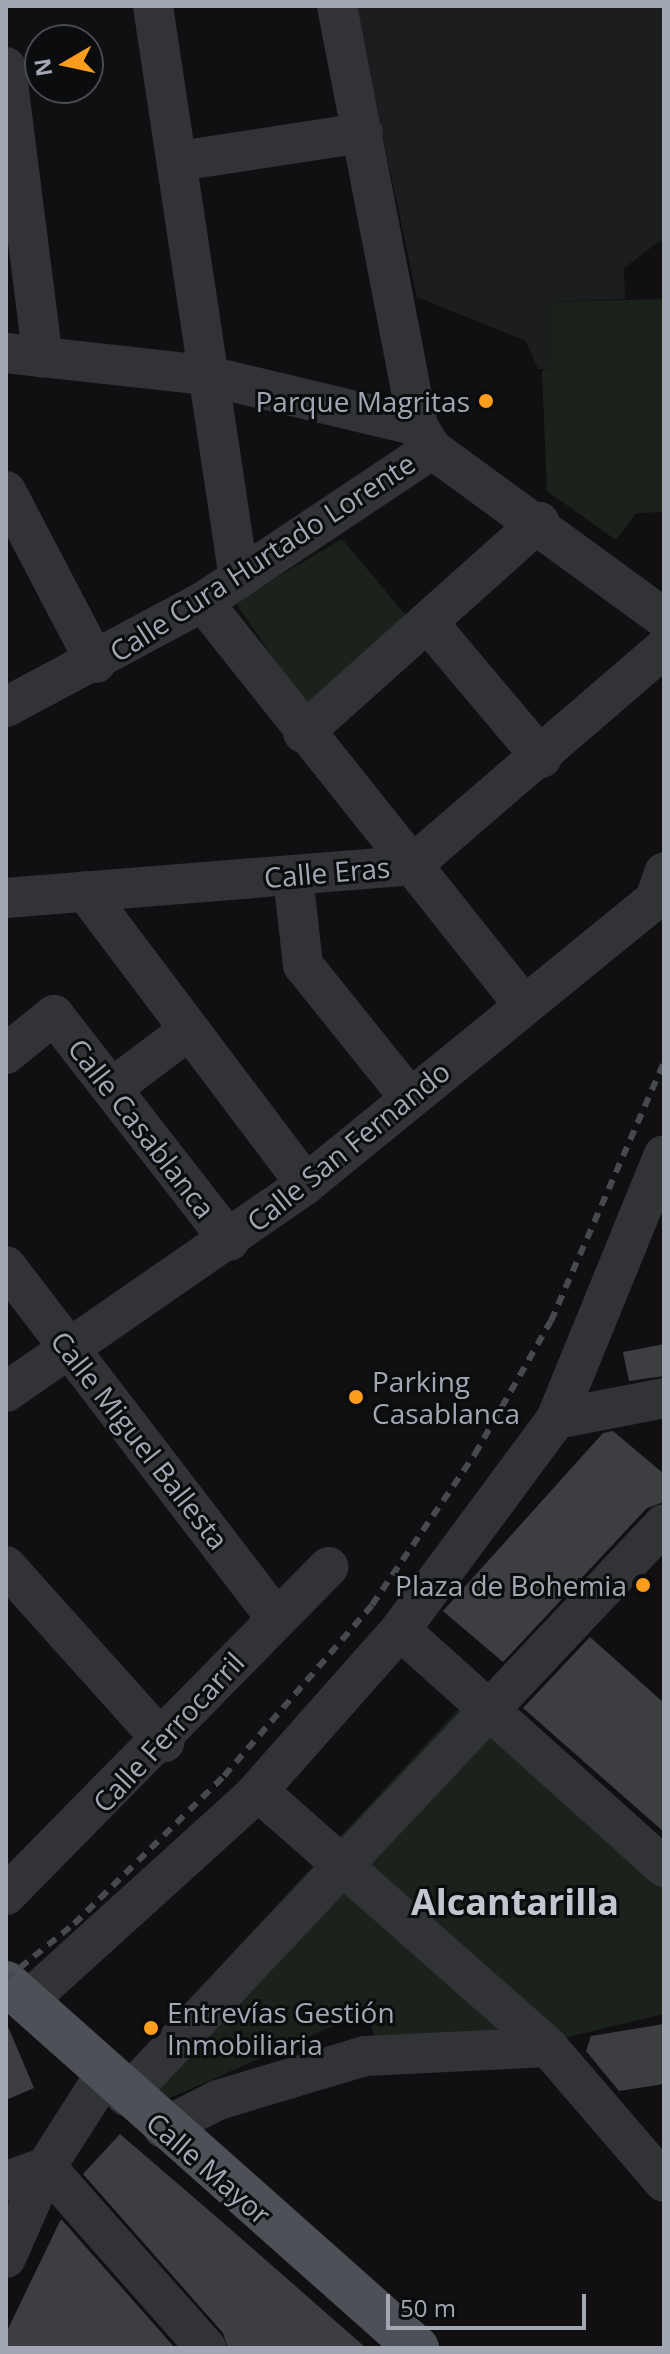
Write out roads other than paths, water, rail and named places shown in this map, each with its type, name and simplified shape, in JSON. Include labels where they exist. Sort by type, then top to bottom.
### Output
[{"type":"main road","name":"Calle Mayor","points":[[16,1992],[115,2086],[417,2348]]},
{"type":"street","points":[[153,6],[179,161],[204,375],[239,579]]},
{"type":"street","points":[[337,6],[425,437]]},
{"type":"street","points":[[6,67],[24,355],[204,375],[425,437],[664,618]]},
{"type":"street","points":[[179,161],[363,133]]},
{"type":"street","name":"Calle Cura Hurtado Lorente","points":[[6,707],[96,663],[239,579],[425,437]]},
{"type":"street","points":[[6,491],[96,663]]},
{"type":"street","points":[[303,733],[429,624],[539,522]]},
{"type":"street","points":[[203,602],[303,733],[523,1004]]},
{"type":"street","points":[[429,624],[542,758]]},
{"type":"street","name":"Calle Eras","points":[[6,898],[412,865],[542,758],[664,648]]},
{"type":"street","name":"Calle San Fernando","points":[[6,1392],[68,1346],[230,1241],[306,1184],[655,899],[664,873]]},
{"type":"street","points":[[293,876],[303,965],[409,1097]]},
{"type":"street","points":[[85,891],[306,1184]]},
{"type":"street","name":"Calle Casablanca","points":[[6,1054],[54,1015],[230,1241]]},
{"type":"street","points":[[112,1088],[188,1031]]},
{"type":"street","points":[[16,1992],[258,1791],[400,1630],[556,1419],[664,1155]]},
{"type":"street","name":"Calle Miguel Ballesta","points":[[6,1266],[274,1615]]},
{"type":"street","points":[[556,1419],[664,1398]]},
{"type":"street","points":[[6,2258],[46,2167],[115,2086],[489,1714],[664,1524]]},
{"type":"street","points":[[6,1566],[164,1742]]},
{"type":"street","name":"Calle Ferrocarril","points":[[6,1895],[164,1742],[274,1615],[328,1567]]},
{"type":"street","points":[[400,1630],[489,1714],[664,1867]]},
{"type":"street","points":[[258,1791],[340,1860],[548,2047],[664,2182]]},
{"type":"street","points":[[163,2128],[218,2100],[365,2056],[548,2047]]},
{"type":"street","points":[[6,2181],[46,2167]]},
{"type":"street","points":[[46,2167],[206,2348]]},
{"type":"railway","points":[[6,1979],[74,1924],[224,1776],[372,1605],[475,1454],[551,1321],[664,1062]]},
{"type":"place","name":"Parque Magritas","points":[[486,401]]},
{"type":"place","name":"Parking Casablanca","points":[[356,1397]]},
{"type":"place","name":"Plaza de Bohemia","points":[[643,1585]]},
{"type":"place","name":"Entrevías Gestión Inmobiliaria","points":[[151,2028]]},
{"type":"district","name":"Alcantarilla","points":[[515,1902]]}]
